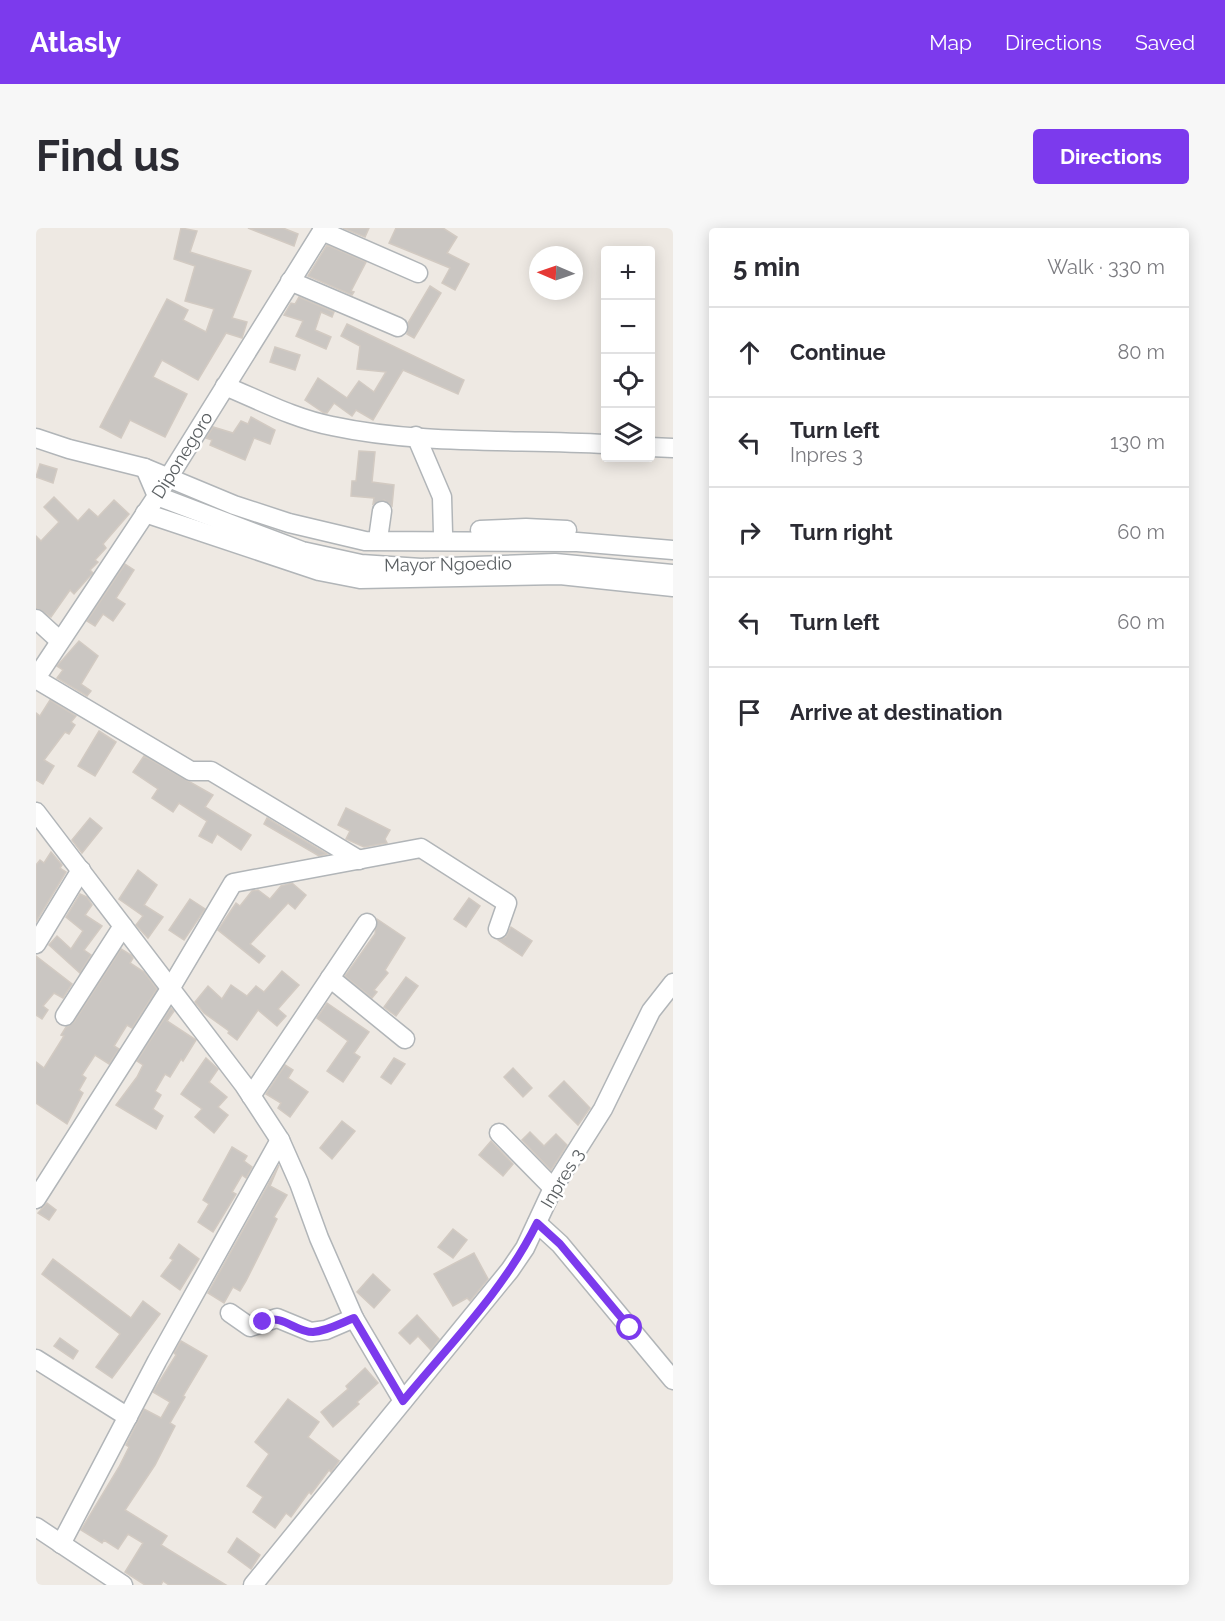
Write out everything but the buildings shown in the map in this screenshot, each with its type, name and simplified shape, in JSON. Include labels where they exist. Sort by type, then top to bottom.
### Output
[{"type":"street","points":[[323,230],[418,273]]},
{"type":"street","name":"Diponegoro","points":[[36,678],[157,496],[323,230]]},
{"type":"street","points":[[290,281],[398,327]]},
{"type":"street","points":[[225,386],[330,426],[416,436],[601,444]]},
{"type":"street","points":[[416,436],[438,486],[443,507],[443,531]]},
{"type":"street","name":"Mayor Ngoedio","points":[[36,438],[69,449],[145,468],[172,472],[234,505],[278,519],[673,550]]},
{"type":"street","points":[[655,447],[673,448]]},
{"type":"street","points":[[145,468],[157,496]]},
{"type":"street","name":"Mayor Ngoedio","points":[[157,496],[283,544],[327,558],[361,564],[421,568],[555,563],[673,574]]},
{"type":"street","points":[[146,513],[319,571],[360,579],[560,575],[673,587]]},
{"type":"street","points":[[361,564],[377,525],[443,531],[526,528],[626,533],[673,540]]},
{"type":"street","points":[[36,619],[60,641]]},
{"type":"street","points":[[36,678],[191,771],[211,771],[359,860]]},
{"type":"street","points":[[36,812],[251,1096],[280,1140],[354,1318],[403,1401]]},
{"type":"street","points":[[38,1190],[170,989],[233,883],[359,860],[407,848],[426,850],[507,904],[498,929]]},
{"type":"street","points":[[36,944],[81,870]]},
{"type":"street","points":[[251,1096],[367,923]]},
{"type":"street","points":[[65,1016],[123,926]]},
{"type":"street","points":[[330,978],[405,1039]]},
{"type":"street","name":"Inpres 3","points":[[253,1585],[488,1300],[525,1248],[554,1188],[603,1109],[651,1011],[673,983]]},
{"type":"street","points":[[499,1133],[554,1188]]},
{"type":"street","points":[[61,1544],[280,1140]]},
{"type":"street","points":[[537,1223],[560,1244],[673,1380]]},
{"type":"street","points":[[230,1313],[250,1327],[277,1318],[311,1332],[326,1330],[354,1318]]},
{"type":"street","points":[[36,1359],[128,1417]]},
{"type":"street","points":[[36,1527],[111,1582]]},
{"type":"route","points":[[263,1322],[277,1318],[311,1332],[326,1330],[354,1318],[403,1401],[488,1300],[525,1248],[537,1223],[560,1244],[630,1328]]}]
